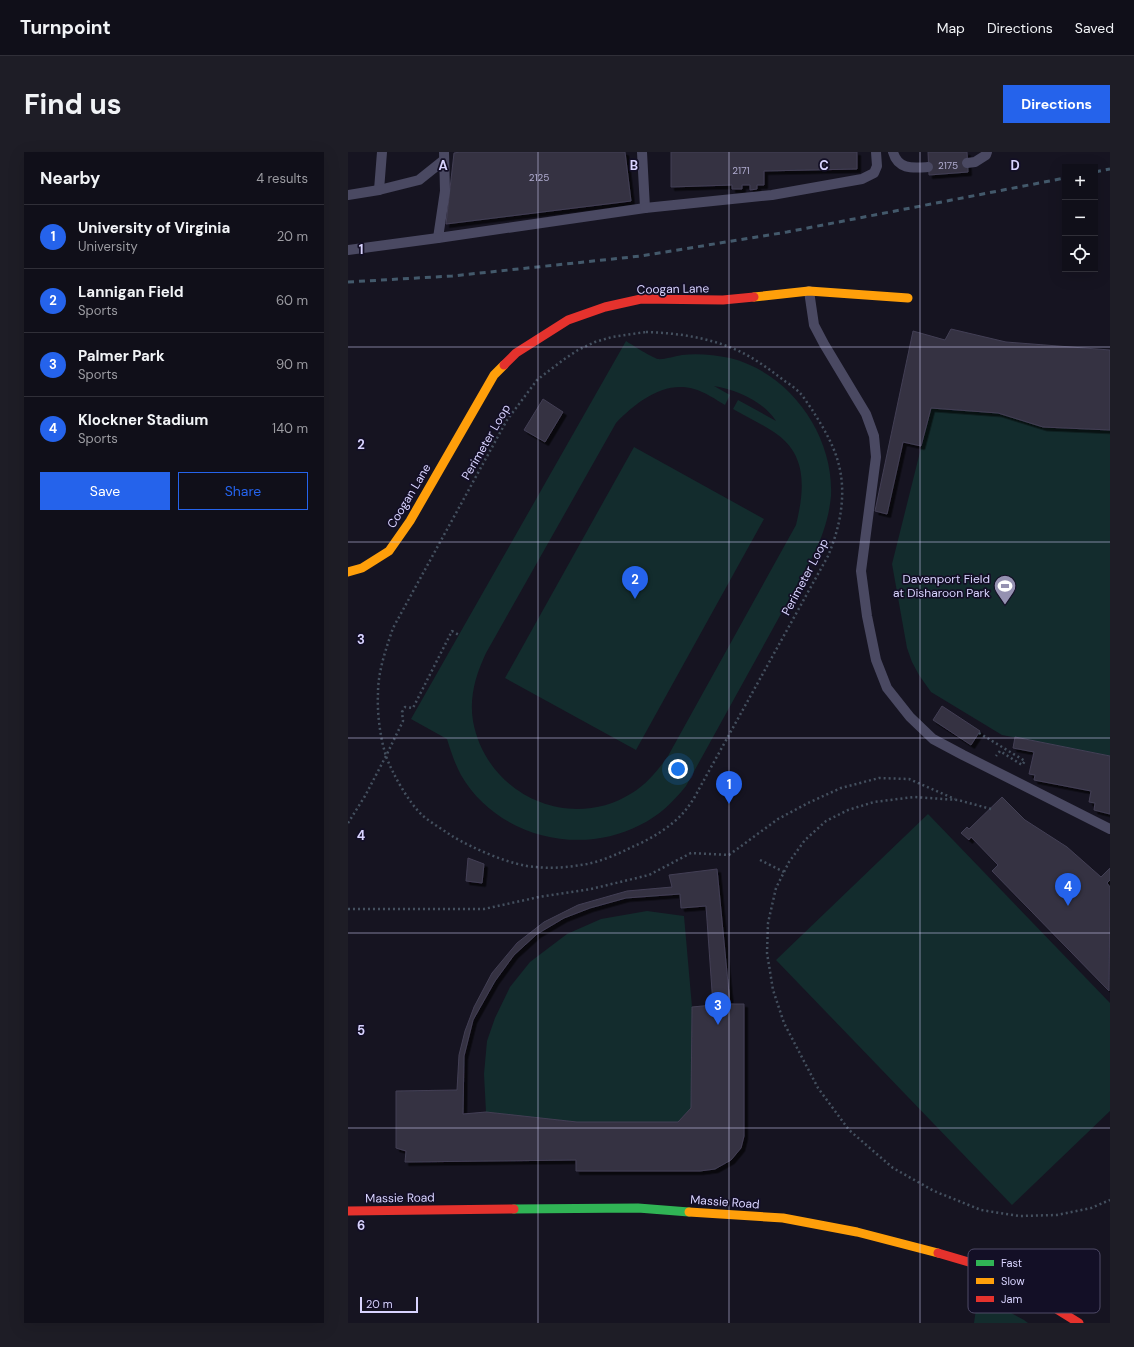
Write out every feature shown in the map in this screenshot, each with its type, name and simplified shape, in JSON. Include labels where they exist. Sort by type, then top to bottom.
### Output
[{"type":"street","name":"Coogan Lane","points":[[348,572],[362,568],[389,551],[410,521],[494,375],[516,353],[568,320],[605,307],[641,299],[723,300],[809,291],[908,298]]},
{"type":"street","name":"Massie Road","points":[[348,1211],[638,1208],[783,1218],[857,1232],[968,1262]]},
{"type":"street","name":"Massie Road","points":[[1063,1313],[1079,1323]]},
{"type":"lane","points":[[379,190],[382,152]]},
{"type":"lane","points":[[642,152],[645,208]]},
{"type":"lane","points":[[348,250],[645,208],[772,195],[862,179],[874,173],[877,166],[876,152]]},
{"type":"lane","points":[[892,152],[896,161],[902,165],[914,168],[928,167]]},
{"type":"lane","points":[[968,163],[975,162],[986,154]]},
{"type":"lane","points":[[348,195],[379,190],[419,180],[444,156]]},
{"type":"lane","points":[[438,238],[445,191],[444,156]]},
{"type":"lane","points":[[809,291],[814,325],[866,414],[874,436],[876,457],[861,571],[867,616],[876,660],[887,688],[910,717],[933,739],[1110,829]]},
{"type":"path","name":"Perimeter Loop","points":[[646,332],[682,334],[732,348],[751,357],[801,393],[824,429],[834,449],[840,471],[842,495],[836,537],[828,556],[700,789],[684,812],[666,828],[644,842],[620,853],[589,864],[560,868],[534,867],[509,861],[486,853],[461,841],[421,814],[397,779],[386,756],[380,726],[378,692],[392,628],[507,420],[537,380],[578,350],[594,342],[612,337],[646,332]]},
{"type":"path","points":[[348,823],[365,796],[386,756],[403,720],[402,712],[404,707],[413,708],[452,631],[459,635]]},
{"type":"path","points":[[979,733],[1025,761],[1022,765],[1000,751],[989,768]]},
{"type":"path","points":[[348,909],[484,909],[539,897],[590,889],[648,875],[691,853],[729,854],[778,819],[808,803],[841,788],[879,778],[909,779],[958,800],[991,809]]},
{"type":"path","points":[[958,800],[914,797],[874,802],[848,810],[826,821],[805,840],[789,862],[776,888],[768,923],[767,953],[773,990],[784,1023],[818,1088],[850,1130],[892,1168],[934,1191],[981,1210],[1020,1216],[1057,1215],[1091,1208],[1110,1200]]},
{"type":"path","points":[[760,860],[784,872]]},
{"type":"green space","points":[[626,341],[658,359],[688,354],[706,355],[730,358],[752,366],[772,377],[789,392],[804,410],[816,429],[825,451],[830,473],[831,496],[829,511],[823,533],[814,554],[686,786],[671,803],[659,813],[640,825],[616,835],[591,839],[566,839],[541,835],[517,826],[495,813],[476,796],[461,775],[453,758],[447,739],[411,719]],"holes":[[[714,386],[732,390],[757,402],[771,414],[776,421],[738,400],[733,409],[773,431],[788,444],[795,454],[799,464],[802,488],[796,525],[668,756],[652,776],[632,793],[608,804],[582,809],[557,807],[534,799],[512,786],[494,769],[481,747],[473,721],[472,703],[476,677],[486,653],[616,423],[641,401],[651,395],[672,388],[683,387],[698,390],[725,405],[730,395]]]},
{"type":"green space","name":"Davenport Field at Disharoon Park","points":[[931,408],[998,413],[1043,427],[1110,430],[1110,756],[1002,735],[931,692],[912,662],[907,648],[892,564]]},
{"type":"green space","points":[[634,447],[764,519],[636,750],[505,678]]},
{"type":"green space","points":[[928,814],[1110,1003],[1110,1111],[1012,1205],[776,960]]},
{"type":"green space","points":[[647,911],[684,916],[692,1007],[691,1108],[678,1122],[577,1122],[486,1112],[484,1074],[487,1041],[495,1018],[510,987],[530,962],[567,934],[601,919]]},
{"type":"green space","points":[[975,1313],[1011,1313],[1028,1323],[974,1323]]},
{"type":"building","points":[[625,152],[631,201],[446,224],[454,153]]},
{"type":"building","points":[[671,152],[857,152],[857,169],[764,171],[764,185],[757,185],[757,189],[750,190],[750,185],[742,185],[742,189],[732,189],[732,185],[671,187]]},
{"type":"building","points":[[928,152],[967,152],[968,172],[929,175]]},
{"type":"building","points":[[951,329],[1006,342],[1110,350],[1110,430],[1043,427],[998,413],[931,408],[921,446],[903,442],[887,514],[875,511],[913,331],[945,340]]},
{"type":"building","points":[[543,399],[563,412],[545,442],[524,430]]},
{"type":"building","points":[[942,706],[980,731],[971,745],[933,720]]},
{"type":"building","points":[[1015,737],[1110,756],[1110,814],[1094,810],[1095,803],[1089,802],[1091,791],[1034,780],[1035,775],[1029,774],[1034,752],[1013,748]]},
{"type":"building","points":[[1002,797],[1025,820],[1067,847],[1101,877],[1110,868],[1110,880],[1107,883],[1110,887],[1109,991],[992,871],[998,865],[971,837],[969,840],[961,833],[967,827],[969,829]]},
{"type":"building","points":[[468,858],[484,864],[482,883],[466,881]]},
{"type":"building","points":[[717,869],[730,1004],[744,1004],[744,1136],[741,1148],[731,1160],[715,1169],[700,1171],[576,1171],[576,1160],[405,1162],[406,1151],[396,1148],[396,1091],[457,1090],[459,1055],[465,1031],[474,1007],[492,973],[517,943],[544,922],[578,905],[627,891],[672,887],[669,875]],"holes":[[[680,894],[681,908],[706,906],[713,1005],[692,1007],[691,1108],[678,1122],[577,1122],[486,1112],[463,1114],[464,1056],[473,1020],[495,981],[514,955],[537,934],[564,918],[590,908],[626,898]]]},
{"type":"railway","points":[[1098,171],[1110,169]]},
{"type":"railway","points":[[348,282],[452,276],[641,256],[787,232],[1062,179]]},
{"type":"traffic: fast","points":[[514,1209],[638,1208],[689,1212]]},
{"type":"traffic: slow","points":[[754,297],[809,291],[908,298]]},
{"type":"traffic: slow","points":[[348,572],[362,568],[389,551],[410,521],[494,375],[504,365]]},
{"type":"traffic: slow","points":[[689,1212],[783,1218],[857,1232],[938,1253]]},
{"type":"traffic: jam","points":[[504,365],[516,353],[568,320],[605,307],[641,299],[723,300],[754,297]]},
{"type":"traffic: jam","points":[[348,1211],[514,1209]]},
{"type":"traffic: jam","points":[[938,1253],[968,1262]]},
{"type":"traffic: jam","points":[[1063,1313],[1079,1323]]},
{"type":"place","name":"Lannigan Field","points":[[635,599]]},
{"type":"place","name":"Davenport Field at Disharoon Park","points":[[1005,606]]},
{"type":"place","name":"University of Virginia","points":[[729,804]]},
{"type":"place","name":"Klockner Stadium","points":[[1068,906]]},
{"type":"place","name":"Palmer Park","points":[[718,1025]]}]
